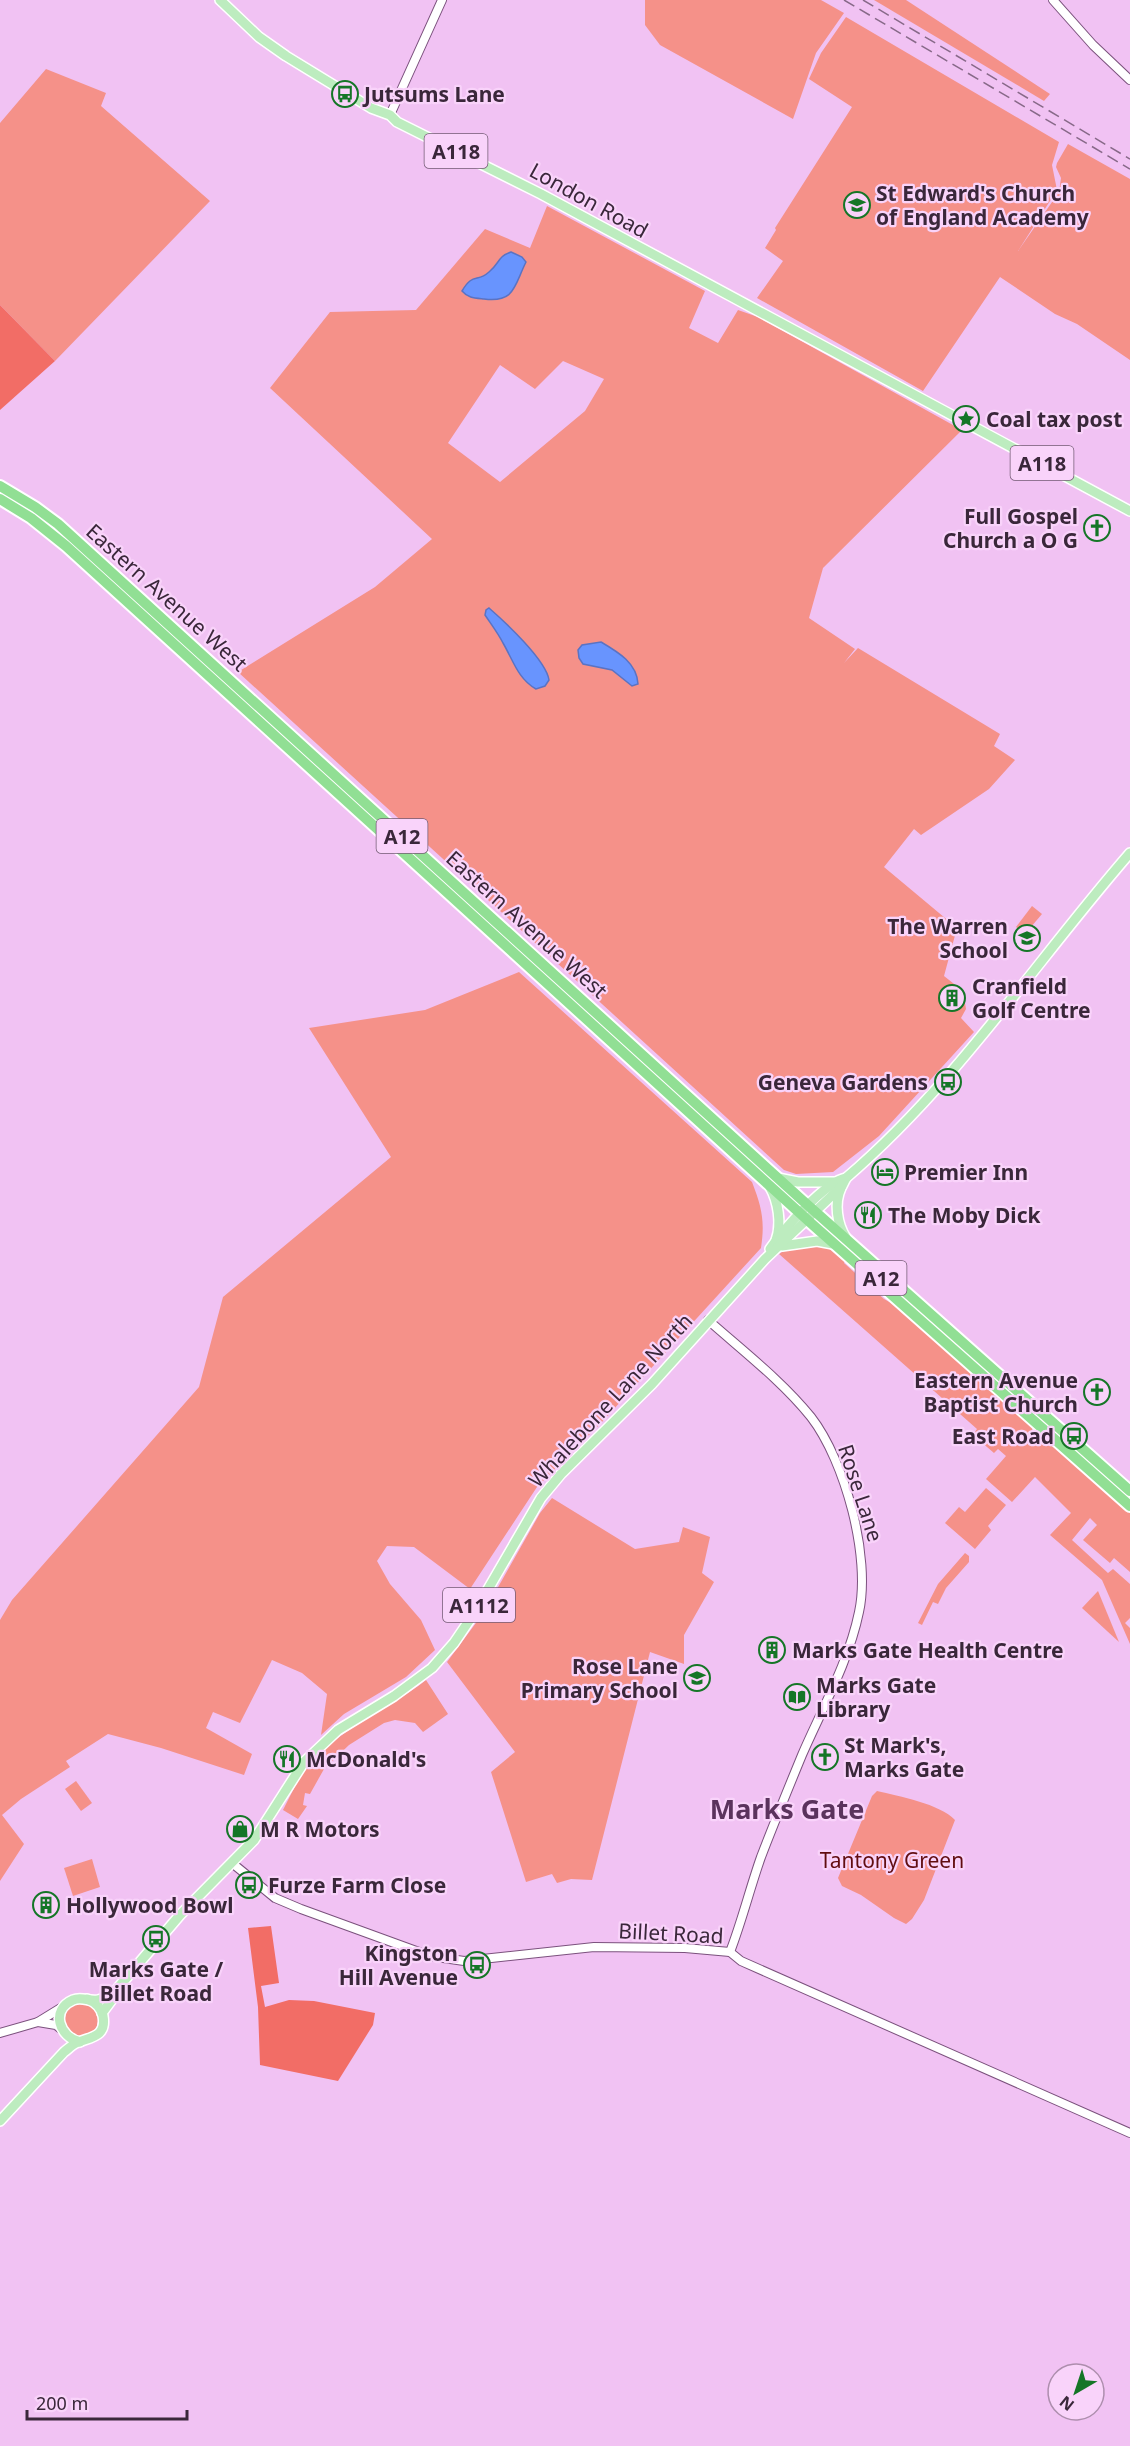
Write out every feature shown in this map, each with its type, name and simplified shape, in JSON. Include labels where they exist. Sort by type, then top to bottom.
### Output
[{"type":"highway","name":"Eastern Avenue West","points":[[0,486],[36,507],[58,524],[776,1177],[807,1212]]},
{"type":"highway","name":"Eastern Avenue West","points":[[0,499],[31,518],[66,546],[763,1179],[807,1212]]},
{"type":"highway","name":"A12","points":[[715,1121],[747,1156],[929,1322],[948,1344]]},
{"type":"highway","name":"A12","points":[[807,1212],[849,1242],[1130,1491]]},
{"type":"highway","name":"A12","points":[[807,1212],[838,1246],[1130,1506]]},
{"type":"main road","name":"London Road","points":[[220,0],[259,36],[301,66],[371,108],[390,115],[397,122],[541,194],[1130,511]]},
{"type":"main road","name":"Whalebone Lane North","points":[[0,2121],[64,2052],[99,2034],[103,2025],[102,2013],[111,2001],[111,1996],[180,1915],[259,1833],[304,1762],[338,1730],[394,1696],[432,1668],[454,1642],[472,1615],[542,1498],[561,1474],[652,1384],[807,1212],[891,1137],[971,1049],[1128,858]]},
{"type":"main road","points":[[776,1177],[798,1182],[842,1182],[837,1208],[842,1232],[849,1242]]},
{"type":"main road","points":[[763,1179],[773,1192],[777,1208],[778,1234],[775,1247]]},
{"type":"main road","name":"A1112","points":[[775,1247],[788,1243],[817,1241],[826,1241],[838,1246]]},
{"type":"main road","points":[[64,2052],[64,2032],[60,2017],[65,2005],[76,1999],[97,2001],[111,1996]]},
{"type":"main road","points":[[87,1999],[96,2004],[102,2013]]},
{"type":"main road","points":[[64,2032],[80,2042]]},
{"type":"street","points":[[390,115],[442,0]]},
{"type":"street","points":[[1053,0],[1093,45],[1130,80]]},
{"type":"street","name":"Rose Lane","points":[[708,1320],[785,1390],[817,1426],[843,1483],[863,1560],[862,1597],[852,1640],[765,1848],[730,1952]]},
{"type":"street","name":"Billet Road","points":[[232,1863],[275,1898],[430,1956],[464,1961],[594,1947],[685,1948],[730,1952],[737,1959],[751,1966],[1130,2133]]},
{"type":"street","points":[[0,2032],[38,2022],[65,2005]]},
{"type":"street","points":[[38,2022],[56,2025],[64,2032]]},
{"type":"green space","points":[[645,0],[821,0],[844,13],[816,53],[793,119],[660,45],[645,25]]},
{"type":"green space","points":[[874,0],[906,0],[1050,94],[1044,101]]},
{"type":"green space","name":"St Edward's Church of England Academy","points":[[846,17],[1059,142],[1052,165],[1057,190],[1018,251],[1059,192],[1061,178],[1056,167],[1068,144],[1130,179],[1130,360],[1077,324],[1055,314],[1000,277],[923,391],[757,298],[783,261],[765,248],[775,228],[852,107],[809,79],[821,53]]},
{"type":"green space","points":[[46,69],[106,93],[101,106],[210,201],[55,361],[0,305],[0,123]]},
{"type":"green space","points":[[547,206],[705,291],[689,328],[718,343],[738,310],[758,317],[962,430],[823,568],[809,618],[855,649],[844,663],[858,648],[1000,734],[994,746],[1015,760],[989,789],[921,835],[914,829],[884,867],[957,928],[944,976],[963,991],[966,1009],[961,1018],[974,1032],[879,1136],[833,1172],[796,1174],[784,1170],[238,672],[375,587],[432,539],[270,388],[330,312],[416,310],[485,229],[530,248]],"holes":[[[563,361],[604,379],[585,411],[500,482],[448,443],[500,365],[535,389]]]},
{"type":"green space","points":[[1032,906],[1042,914],[1025,934],[1016,927]]},
{"type":"green space","points":[[519,972],[752,1182],[762,1215],[761,1248],[602,1422],[537,1487],[470,1589],[414,1547],[387,1546],[377,1561],[390,1584],[421,1620],[435,1650],[406,1677],[344,1714],[321,1735],[327,1694],[302,1673],[272,1660],[240,1723],[213,1712],[206,1728],[252,1754],[244,1775],[161,1748],[108,1734],[66,1761],[70,1767],[21,1799],[2,1815],[24,1844],[0,1881],[0,1620],[12,1600],[199,1387],[223,1297],[391,1157],[309,1028],[425,1010]]},
{"type":"green space","points":[[817,1243],[828,1246],[884,1299],[895,1305],[1033,1427],[1032,1430],[1041,1438],[1043,1435],[1130,1513],[1130,1572],[1114,1558],[1110,1563],[1083,1540],[1097,1525],[1090,1518],[1072,1540],[1108,1573],[1113,1569],[1130,1584],[1130,1618],[1125,1623],[1130,1628],[1130,1644],[1102,1580],[1050,1535],[1071,1513],[1035,1477],[1012,1502],[986,1479],[1006,1456],[998,1449],[994,1453],[973,1435],[977,1429],[779,1254],[790,1247]]},
{"type":"green space","points":[[986,1488],[1006,1505],[988,1526],[991,1530],[975,1549],[945,1523],[959,1507],[965,1512]]},
{"type":"green space","points":[[552,1498],[635,1549],[679,1542],[683,1527],[710,1537],[702,1573],[714,1582],[684,1635],[684,1664],[650,1652],[592,1880],[571,1879],[557,1883],[552,1874],[526,1882],[491,1772],[515,1752],[447,1662],[484,1612],[540,1513]]},
{"type":"green space","points":[[965,1553],[969,1556],[969,1562],[946,1588],[938,1604],[933,1602],[922,1625],[918,1623],[938,1584]]},
{"type":"green space","points":[[1098,1591],[1119,1642],[1082,1608]]},
{"type":"green space","points":[[426,1680],[448,1714],[423,1732],[415,1723],[395,1720],[384,1723],[349,1745],[324,1769],[310,1794],[305,1793],[303,1805],[307,1806],[298,1819],[283,1810],[305,1770],[332,1743]]},
{"type":"green space","points":[[76,1781],[92,1803],[81,1811],[65,1789]]},
{"type":"green space","name":"Tantony Green","points":[[877,1791],[930,1805],[955,1820],[924,1900],[906,1924],[861,1895],[842,1886],[838,1878],[872,1796]]},
{"type":"green space","points":[[92,1859],[100,1887],[73,1896],[64,1868]]},
{"type":"green space","points":[[81,2003],[93,2008],[98,2020],[93,2032],[81,2037],[69,2032],[64,2020],[69,2008]]},
{"type":"shaded area","points":[[0,305],[55,361],[0,410]]},
{"type":"shaded area","points":[[271,1926],[279,1983],[261,1986],[265,2007],[289,2000],[314,2001],[375,2013],[373,2025],[338,2081],[260,2065],[258,2007],[248,1928]]},
{"type":"water","points":[[511,252],[522,257],[526,262],[516,285],[508,295],[494,300],[474,298],[462,291],[469,282],[485,275],[503,256]]},
{"type":"water","points":[[489,608],[505,622],[541,662],[549,680],[545,686],[536,689],[520,675],[485,615]]},
{"type":"water","points":[[601,642],[620,654],[630,664],[638,684],[632,686],[612,670],[583,664],[578,650],[582,645]]},
{"type":"railway","points":[[844,0],[1130,169]]},
{"type":"railway","points":[[863,0],[1130,159]]},
{"type":"place","name":"Jutsums Lane","points":[[345,94]]},
{"type":"place","name":"St Edward's Church of England Academy","points":[[857,205]]},
{"type":"place","name":"Coal tax post","points":[[966,419]]},
{"type":"place","name":"Full Gospel Church a O G","points":[[1097,528]]},
{"type":"place","name":"The Warren School","points":[[1027,938]]},
{"type":"place","name":"Cranfield Golf Centre","points":[[952,998]]},
{"type":"place","name":"Geneva Gardens","points":[[948,1082]]},
{"type":"place","name":"Premier Inn","points":[[885,1172]]},
{"type":"place","name":"The Moby Dick","points":[[868,1215]]},
{"type":"place","name":"Eastern Avenue Baptist Church","points":[[1097,1392]]},
{"type":"place","name":"East Road","points":[[1074,1436]]},
{"type":"place","name":"Marks Gate Health Centre","points":[[772,1650]]},
{"type":"place","name":"Rose Lane Primary School","points":[[697,1678]]},
{"type":"place","name":"Marks Gate Library","points":[[797,1697]]},
{"type":"place","name":"St Mark's, Marks Gate","points":[[825,1757]]},
{"type":"place","name":"McDonald's","points":[[287,1759]]},
{"type":"place","name":"M R Motors","points":[[240,1829]]},
{"type":"place","name":"Furze Farm Close","points":[[249,1885]]},
{"type":"place","name":"Hollywood Bowl","points":[[46,1905]]},
{"type":"place","name":"Marks Gate / Billet Road","points":[[156,1939]]},
{"type":"place","name":"Kingston Hill Avenue","points":[[477,1965]]},
{"type":"district","name":"Marks Gate","points":[[787,1808]]}]
